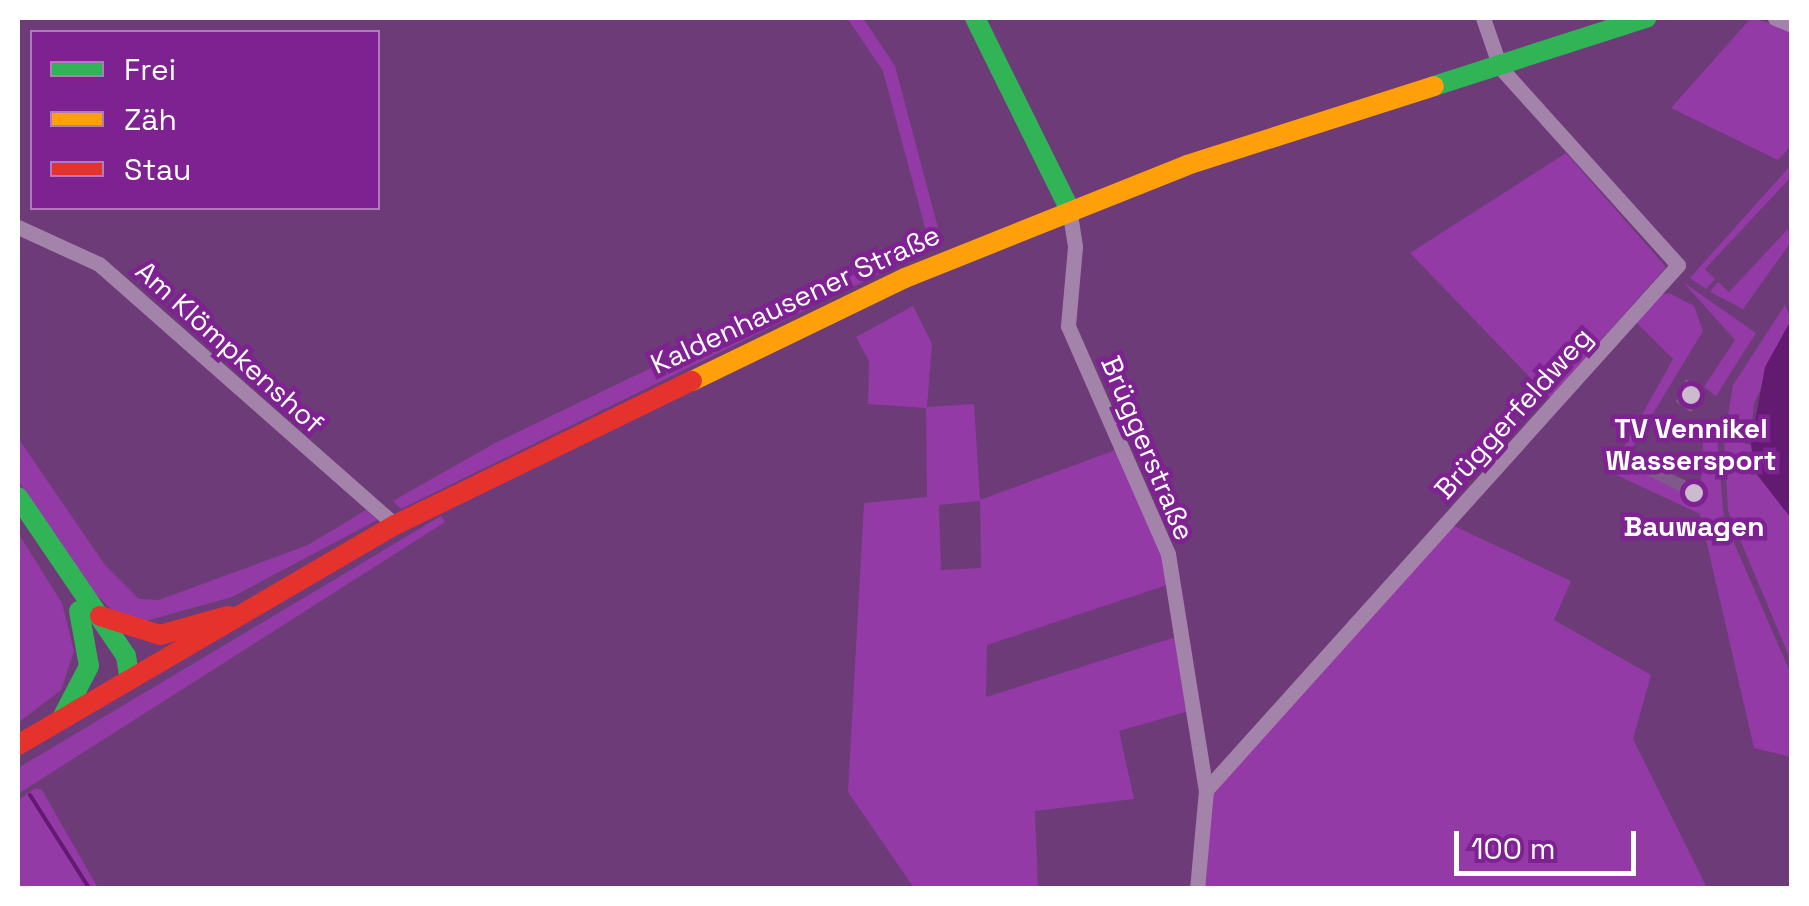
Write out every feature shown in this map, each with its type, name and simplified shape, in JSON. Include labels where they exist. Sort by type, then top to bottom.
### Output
[{"type":"main road","points":[[975,18],[1069,208]]},
{"type":"main road","name":"Kaldenhausener Straße","points":[[18,746],[228,616],[396,525],[663,390],[1069,208],[1646,18]]},
{"type":"main road","points":[[18,497],[89,614],[113,665],[129,674]]},
{"type":"main road","points":[[18,514],[89,614],[88,666],[63,716]]},
{"type":"main road","points":[[89,614],[160,635],[228,616]]},
{"type":"street","points":[[1484,18],[1500,67]]},
{"type":"street","points":[[1774,18],[1792,25]]},
{"type":"street","name":"Brüggerfeldweg","points":[[1206,790],[1678,265],[1500,67]]},
{"type":"street","name":"Brüggerstraße","points":[[1069,208],[1074,247],[1068,326],[1168,554],[1206,790],[1198,888]]},
{"type":"street","name":"Am Klömpkenshof","points":[[18,227],[99,264],[396,525]]},
{"type":"shaded area","points":[[847,18],[863,18],[895,66],[942,243],[401,509],[393,501],[495,443],[927,235],[883,71]]},
{"type":"shaded area","points":[[1751,18],[1791,29],[1791,146],[1778,160],[1671,108]]},
{"type":"shaded area","points":[[1566,153],[1666,267],[1550,398],[1410,253]]},
{"type":"shaded area","points":[[1791,165],[1791,177],[1705,269],[1715,279],[1706,289],[1690,278]]},
{"type":"shaded area","points":[[1788,229],[1791,242],[1743,309],[1710,292],[1718,282],[1729,292]]},
{"type":"shaded area","points":[[1683,282],[1756,333],[1716,396],[1704,387],[1735,340]]},
{"type":"shaded area","points":[[1669,293],[1694,306],[1703,331],[1623,463],[1700,500],[1704,425],[1717,437],[1724,520],[1703,525],[1700,514],[1610,472],[1673,359],[1634,320],[1652,297]]},
{"type":"shaded area","points":[[1785,305],[1791,320],[1754,404],[1751,434],[1739,432],[1727,422],[1733,385]]},
{"type":"shaded area","points":[[913,306],[932,344],[927,407],[974,404],[980,500],[1118,449],[1162,551],[1167,585],[987,645],[986,697],[1176,637],[1189,711],[1119,731],[1134,799],[1035,811],[1038,888],[914,888],[848,792],[864,503],[927,497],[926,408],[868,404],[869,361],[856,337]],"holes":[[[980,501],[981,568],[941,570],[939,505]]]},
{"type":"shaded area","points":[[1791,320],[1791,518],[1755,472],[1751,444],[1765,367]]},
{"type":"shaded area","points":[[18,438],[105,565],[139,599],[159,600],[308,545],[366,510],[377,520],[232,597],[142,622],[117,615],[81,580],[18,480]]},
{"type":"shaded area","points":[[1724,438],[1751,445],[1755,472],[1791,518],[1791,661],[1728,511]]},
{"type":"shaded area","points":[[441,516],[445,522],[18,794],[18,768]]},
{"type":"shaded area","points":[[1454,526],[1571,581],[1554,620],[1651,675],[1633,739],[1707,888],[1203,888],[1210,792]]},
{"type":"shaded area","points":[[1727,527],[1791,674],[1791,757],[1754,748],[1704,531]]},
{"type":"shaded area","points":[[18,533],[62,603],[74,651],[61,690],[18,723]]},
{"type":"shaded area","points":[[36,788],[42,790],[98,888],[18,888],[18,800]]},
{"type":"building","name":"TV Vennikel Wassersport","points":[[1686,379],[1704,391],[1691,412],[1676,402]]},
{"type":"building","points":[[1630,454],[1699,487],[1699,501],[1625,464]]},
{"type":"waterway","points":[[30,795],[89,888]]},
{"type":"traffic: fast","points":[[975,18],[1069,208]]},
{"type":"traffic: fast","points":[[1434,86],[1646,18]]},
{"type":"traffic: fast","points":[[18,497],[126,656],[129,675]]},
{"type":"traffic: fast","points":[[63,716],[89,666],[79,611]]},
{"type":"traffic: slow","points":[[692,381],[905,278],[1187,165],[1434,86]]},
{"type":"traffic: jam","points":[[18,745],[395,525],[692,381]]},
{"type":"traffic: jam","points":[[100,616],[160,635],[228,616]]},
{"type":"place","name":"TV Vennikel Wassersport","points":[[1691,395]]},
{"type":"place","name":"Bauwagen","points":[[1694,493]]}]
